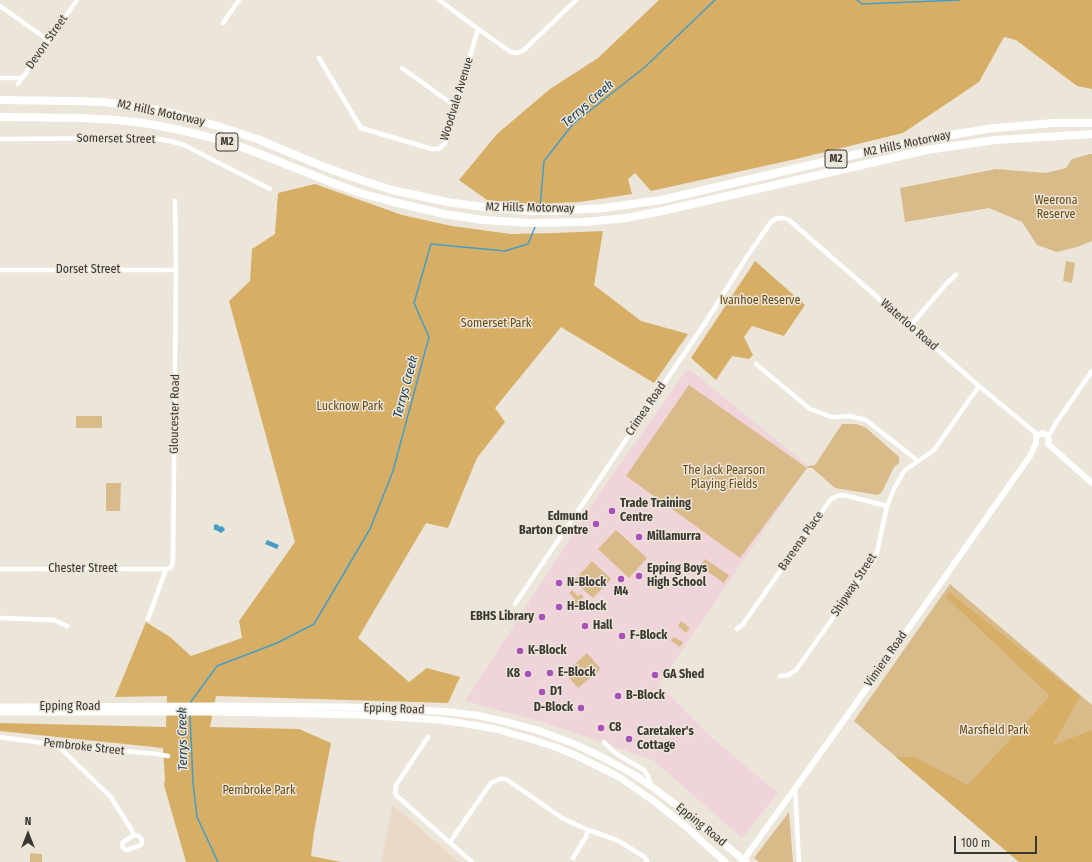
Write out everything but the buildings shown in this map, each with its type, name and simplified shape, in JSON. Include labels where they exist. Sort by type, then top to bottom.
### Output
[{"type":"highway","name":"M2 Hills Motorway","points":[[0,100],[104,102],[169,112],[222,127],[257,139],[327,168],[392,190],[447,202],[532,211],[583,209],[661,200],[879,149],[994,128],[1054,123],[1092,123]]},
{"type":"highway","name":"M2 Hills Motorway","points":[[0,117],[116,120],[144,123],[175,129],[205,136],[240,147],[360,193],[390,201],[444,214],[483,220],[532,223],[584,222],[626,218],[927,150],[995,140],[1092,134]]},
{"type":"main road","name":"Epping Road","points":[[0,707],[162,710]]},
{"type":"main road","name":"Epping Road","points":[[0,712],[346,707],[450,712],[476,716],[540,731],[577,745],[610,761],[651,786],[683,810],[744,861]]},
{"type":"main road","name":"Epping Road","points":[[216,709],[427,719],[479,726],[537,741],[577,756],[619,777],[655,802],[685,826],[725,862]]},
{"type":"street","name":"Devon Street","points":[[18,84],[77,0]]},
{"type":"street","points":[[223,23],[239,0]]},
{"type":"street","points":[[439,0],[511,52],[517,53],[524,50],[576,0]]},
{"type":"street","points":[[0,6],[48,40]]},
{"type":"street","name":"Woodvale Avenue","points":[[319,58],[361,128],[432,149],[439,149],[445,143],[478,29]]},
{"type":"street","points":[[402,68],[455,106]]},
{"type":"street","points":[[0,78],[21,78]]},
{"type":"street","name":"Somerset Street","points":[[0,139],[153,138],[170,140],[184,145],[270,189]]},
{"type":"street","name":"Gloucester Road","points":[[148,619],[166,569],[170,568],[173,561],[176,201]]},
{"type":"street","name":"Waterloo Road","points":[[780,218],[789,220],[979,386],[1043,435]]},
{"type":"street","name":"Crimea Road","points":[[515,604],[705,323],[746,258],[771,222],[780,218]]},
{"type":"street","name":"Dorset Street","points":[[0,270],[176,270]]},
{"type":"street","points":[[910,326],[947,283],[956,275]]},
{"type":"street","points":[[756,364],[810,409],[832,417],[849,416],[866,420],[918,461]]},
{"type":"street","points":[[1048,444],[1046,446],[1038,445],[1036,439],[1043,435],[1056,423],[1092,371]]},
{"type":"street","name":"Shipway Street","points":[[780,676],[788,675],[796,670],[876,557],[887,506],[904,471],[934,450],[979,386]]},
{"type":"street","points":[[1043,435],[1049,442],[1048,444],[1092,483]]},
{"type":"street","name":"Vimiera Road","points":[[744,861],[1038,445]]},
{"type":"street","name":"Bareena Place","points":[[737,629],[743,624],[831,499],[844,495],[887,506]]},
{"type":"street","name":"Chester Street","points":[[0,569],[166,569]]},
{"type":"street","points":[[0,618],[54,620],[67,626]]},
{"type":"street","name":"Pembroke Street","points":[[0,737],[57,746],[168,756]]},
{"type":"street","points":[[428,737],[396,785],[395,793],[472,862]]},
{"type":"street","points":[[604,742],[618,755],[644,770],[648,776],[651,786]]},
{"type":"street","points":[[57,746],[110,796],[134,836]]},
{"type":"street","points":[[450,842],[491,783],[500,779],[509,781],[562,818],[588,830],[617,840],[643,856],[647,860],[646,862]]},
{"type":"street","points":[[795,788],[799,862]]},
{"type":"street","points":[[572,858],[586,837],[588,830]]},
{"type":"shaded area","name":"Epping Boys High School","points":[[688,368],[808,466],[659,684],[710,736],[778,793],[742,838],[653,760],[546,723],[465,701],[593,503]]},
{"type":"shaded area","points":[[393,805],[459,862],[381,862]]},
{"type":"green space","points":[[659,0],[1092,0],[1092,89],[1077,86],[1016,40],[1004,37],[979,82],[903,133],[796,159],[651,191],[635,173],[628,179],[632,194],[579,202],[534,204],[487,200],[459,180],[497,134],[550,89],[598,58]]},
{"type":"green space","name":"Weerona Reserve","points":[[1092,154],[1092,241],[1077,247],[1057,252],[1037,245],[1022,222],[989,208],[905,222],[900,188],[996,169],[1046,173],[1066,168],[1072,159]]},
{"type":"green space","points":[[315,184],[402,215],[452,226],[511,234],[603,231],[594,285],[641,321],[688,334],[654,383],[561,327],[495,408],[505,422],[477,458],[448,528],[426,523],[358,638],[409,682],[427,668],[460,677],[448,703],[216,696],[210,727],[299,729],[331,743],[314,832],[311,856],[341,862],[186,862],[164,785],[163,748],[0,731],[0,723],[166,727],[167,696],[115,697],[146,622],[170,637],[191,656],[242,638],[239,621],[295,542],[229,301],[250,281],[252,249],[275,234],[278,193]]},
{"type":"green space","name":"Ivanhoe Reserve","points":[[755,261],[805,305],[784,336],[752,326],[744,337],[753,355],[749,359],[732,356],[716,380],[691,358]]},
{"type":"green space","points":[[1066,261],[1075,263],[1072,283],[1063,281]]},
{"type":"green space","name":"The Jack Pearson Playing Fields","points":[[689,385],[807,468],[740,558],[626,476]]},
{"type":"green space","points":[[76,416],[102,416],[102,428],[76,428]]},
{"type":"green space","points":[[842,424],[856,424],[865,427],[899,457],[899,463],[894,467],[882,492],[878,495],[835,488],[812,468],[807,468],[808,466],[815,465]]},
{"type":"green space","points":[[106,483],[121,483],[120,511],[106,511]]},
{"type":"green space","points":[[616,530],[647,558],[629,578],[598,549]]},
{"type":"green space","points":[[705,559],[729,575],[724,583],[700,566]]},
{"type":"green space","points":[[592,561],[611,579],[593,598],[574,581]]},
{"type":"green space","name":"Marsfield Park","points":[[950,584],[1092,705],[1092,862],[1019,862],[854,721]]},
{"type":"green space","points":[[572,590],[578,596],[581,594],[584,597],[581,599],[583,603],[580,605],[578,603],[574,605],[572,602],[575,599],[569,593]]},
{"type":"green space","points":[[949,592],[1080,696],[1053,745],[1092,730],[1092,862],[1019,862],[896,757],[914,757],[968,785],[1050,696],[946,597]]},
{"type":"green space","points":[[681,621],[690,628],[686,633],[678,626]]},
{"type":"green space","points":[[674,637],[683,642],[680,647],[671,641]]},
{"type":"green space","points":[[587,653],[600,668],[598,672],[578,688],[565,673]]},
{"type":"green space","points":[[568,700],[575,710],[571,713],[564,703]]},
{"type":"green space","points":[[789,812],[793,862],[759,862],[754,858]]},
{"type":"green space","points":[[30,853],[42,854],[42,862],[30,862]]},
{"type":"water","points":[[216,524],[221,527],[222,526],[225,530],[221,533],[214,530],[214,525]]},
{"type":"water","points":[[267,540],[279,545],[277,549],[265,544]]},
{"type":"waterway","name":"Terrys Creek","points":[[540,208],[544,161],[573,124],[645,67],[715,0]]},
{"type":"waterway","name":"Terrys Creek","points":[[857,0],[862,4],[960,0]]},
{"type":"waterway","name":"Terrys Creek","points":[[190,703],[217,666],[277,643],[314,624],[370,529],[393,471],[429,337],[414,303],[431,244],[505,251],[528,244],[535,227]]},
{"type":"waterway","name":"Terrys Creek","points":[[190,715],[193,783],[197,817],[218,862]]},
{"type":"place","name":"Trade Training Centre","points":[[612,511]]},
{"type":"place","name":"Edmund Barton Centre","points":[[596,524]]},
{"type":"place","name":"Millamurra","points":[[639,537]]},
{"type":"place","name":"Epping Boys High School","points":[[639,576]]},
{"type":"place","name":"M4","points":[[621,579]]},
{"type":"place","name":"N-Block","points":[[559,583]]},
{"type":"place","name":"H-Block","points":[[559,607]]},
{"type":"place","name":"EBHS Library","points":[[542,617]]},
{"type":"place","name":"Hall","points":[[585,626]]},
{"type":"place","name":"F-Block","points":[[622,636]]},
{"type":"place","name":"K-Block","points":[[520,651]]},
{"type":"place","name":"E-Block","points":[[550,673]]},
{"type":"place","name":"K8","points":[[528,674]]},
{"type":"place","name":"GA Shed","points":[[655,675]]},
{"type":"place","name":"D1","points":[[542,692]]},
{"type":"place","name":"B-Block","points":[[618,696]]},
{"type":"place","name":"D-Block","points":[[581,708]]},
{"type":"place","name":"C8","points":[[601,728]]},
{"type":"place","name":"Caretaker's Cottage","points":[[629,739]]},
{"type":"park label","name":"Somerset Park","points":[[496,324]]},
{"type":"park label","name":"Lucknow Park","points":[[350,407]]},
{"type":"park label","name":"Pembroke Park","points":[[259,791]]}]
